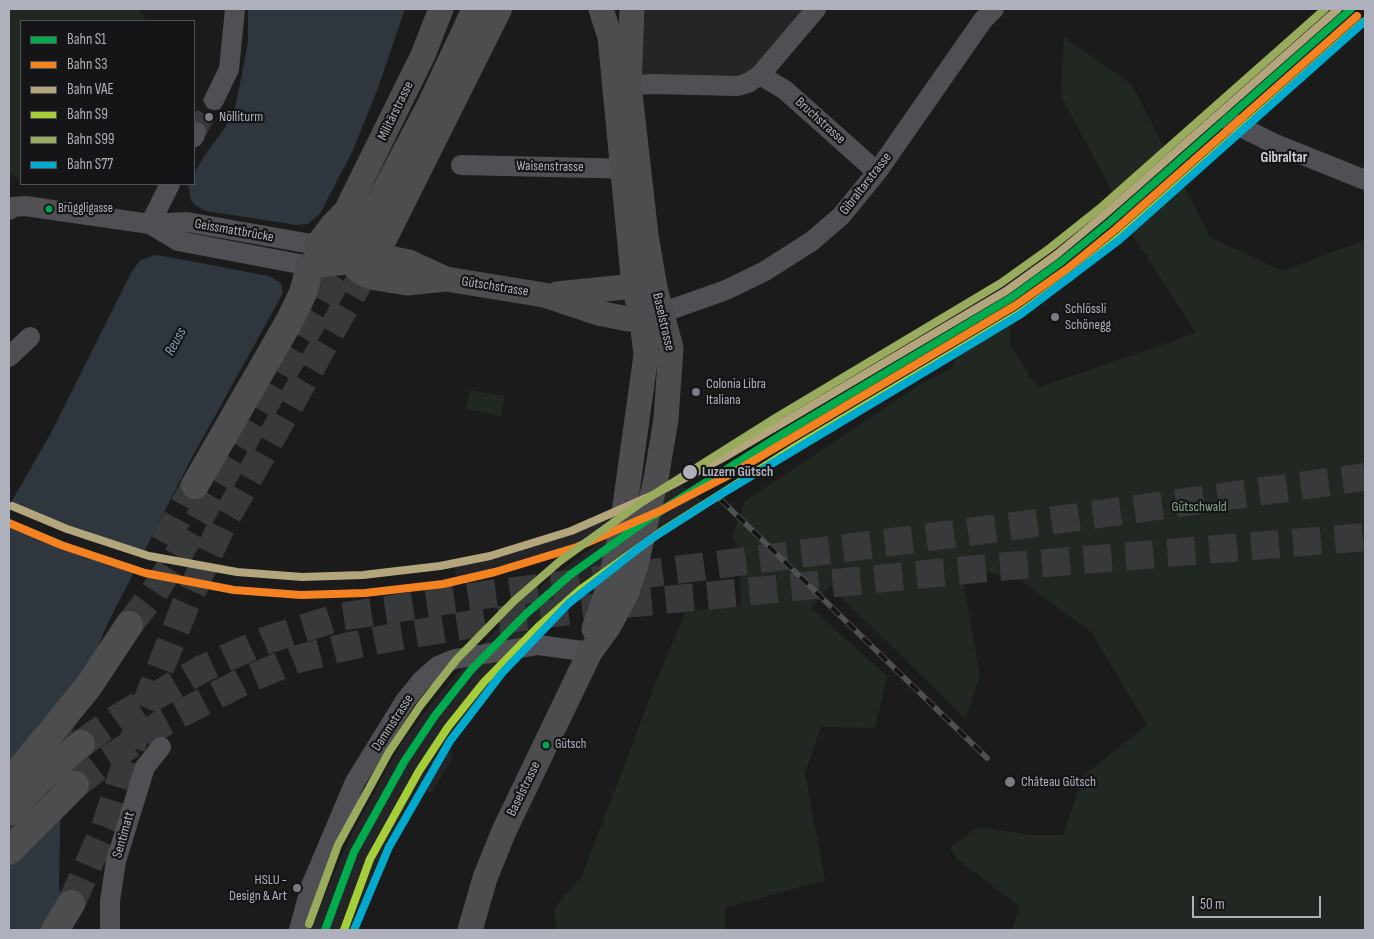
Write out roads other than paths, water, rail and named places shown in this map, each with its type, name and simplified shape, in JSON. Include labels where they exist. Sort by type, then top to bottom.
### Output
[{"type":"highway","points":[[365,248],[476,9]]},
{"type":"highway","points":[[365,248],[477,52],[498,9]]},
{"type":"highway","points":[[477,52],[502,28],[515,9]]},
{"type":"highway","points":[[196,485],[290,320],[303,293],[307,255]]},
{"type":"highway","points":[[9,782],[88,687],[129,625]]},
{"type":"highway","points":[[9,812],[38,781],[81,744]]},
{"type":"highway","points":[[9,851],[75,785]]},
{"type":"highway","points":[[54,930],[71,904]]},
{"type":"main road","name":"Militärstrasse","points":[[346,211],[423,55],[441,9]]},
{"type":"main road","name":"Baselstrasse","points":[[601,9],[622,85],[630,169],[634,286],[651,316]]},
{"type":"main road","name":"Baselstrasse","points":[[622,85],[632,9]]},
{"type":"main road","name":"Baselstrasse","points":[[470,930],[485,878],[504,831],[590,652],[595,621],[610,583],[622,527],[651,316],[648,251],[630,169]]},
{"type":"main road","points":[[346,211],[340,230],[365,248],[409,262],[446,279]]},
{"type":"main road","points":[[307,255],[346,211]]},
{"type":"main road","points":[[307,255],[365,248]]},
{"type":"main road","points":[[365,248],[359,271],[381,280],[407,283],[446,279]]},
{"type":"main road","name":"Gütschstrasse","points":[[446,279],[544,295]]},
{"type":"main road","points":[[544,295],[634,286]]},
{"type":"main road","points":[[544,295],[598,313],[651,316]]},
{"type":"street","points":[[214,100],[230,69],[235,9]]},
{"type":"street","points":[[622,85],[738,86],[760,75],[816,9]]},
{"type":"street","name":"Gibraltarstrasse","points":[[651,316],[726,290],[764,271],[812,241],[841,216],[877,172],[983,20],[994,9]]},
{"type":"street","name":"Bruchstrasse","points":[[760,75],[785,90],[877,172]]},
{"type":"street","points":[[1231,122],[1273,143],[1365,180]]},
{"type":"street","name":"Waisenstrasse","points":[[461,165],[630,169]]},
{"type":"street","points":[[156,225],[170,185]]},
{"type":"street","name":"Geissmattbrücke","points":[[10,206],[25,206],[156,225],[187,222],[307,255]]},
{"type":"street","points":[[9,357],[30,337]]},
{"type":"street","name":"Dammstrasse","points":[[298,930],[311,886],[355,782],[405,701],[422,680],[438,666],[455,659],[538,645],[590,652]]},
{"type":"street","name":"Sentimatt","points":[[110,930],[110,901],[116,861],[144,767],[161,747]]},
{"type":"water","name":"Reuss","points":[[248,9],[405,9],[378,88],[353,150],[305,243],[282,295],[189,463],[105,629],[79,699],[61,789],[59,886],[64,930],[9,930],[9,506],[51,433],[131,273],[182,200],[189,185],[195,185],[195,172],[226,126],[235,107],[248,42]]},
{"type":"tunnel","points":[[196,132],[214,100]]},
{"type":"tunnel","points":[[129,625],[153,594],[174,562],[358,243]]},
{"type":"tunnel","points":[[71,904],[105,827],[142,714],[186,604],[221,527],[376,252]]},
{"type":"tunnel","points":[[81,744],[116,719],[202,669],[264,641],[339,617],[484,595],[999,528],[1365,477]]},
{"type":"tunnel","points":[[164,543],[195,485]]},
{"type":"tunnel","points":[[75,785],[103,763],[163,723],[242,682],[294,660],[395,637],[486,622],[614,605],[997,567],[1365,537]]},
{"type":"railway","points":[[721,500],[987,758]]},
{"type":"rail line","name":"S99","points":[[309,924],[338,845],[389,752],[420,706],[457,659],[514,601],[560,561],[642,502],[777,417],[1001,283],[1050,248],[1099,209],[1325,9]]},
{"type":"rail line","name":"VAE","points":[[12,506],[67,529],[149,556],[237,572],[302,577],[363,575],[440,566],[490,556],[571,531],[653,495],[723,458],[1006,291],[1056,255],[1104,215],[1338,9]]},
{"type":"rail line","name":"S1","points":[[325,930],[354,852],[404,762],[434,717],[471,670],[526,614],[570,575],[651,517],[786,432],[1011,298],[1061,262],[1110,222],[1351,9]]},
{"type":"rail line","name":"S3","points":[[9,523],[61,545],[145,573],[234,590],[301,595],[365,593],[443,584],[495,572],[577,547],[660,511],[731,474],[1016,305],[1067,269],[1116,229],[1357,16]]},
{"type":"rail line","name":"S77","points":[[354,930],[389,847],[450,741],[502,673],[569,603],[648,541],[718,496],[1021,314],[1119,240],[1365,21]]},
{"type":"rail line","name":"S9","points":[[344,930],[370,859],[419,771],[448,727],[484,682],[538,627],[581,589],[661,532],[795,447],[1020,313],[1071,276],[1122,235],[1363,22]]},
{"type":"place","name":"Nölliturm","points":[[209,117]]},
{"type":"place","name":"Brüggligasse","points":[[49,209]]},
{"type":"place","name":"Schlössli Schönegg","points":[[1055,317]]},
{"type":"place","name":"Colonia Libra Italiana","points":[[696,392]]},
{"type":"place","name":"Luzern Gütsch","points":[[690,472]]},
{"type":"place","name":"Gütsch","points":[[546,745]]},
{"type":"place","name":"Château Gütsch","points":[[1010,782]]},
{"type":"place","name":"HSLU - Design & Art","points":[[297,888]]},
{"type":"district","name":"Gibraltar","points":[[1284,158]]},
{"type":"park label","name":"Gütschwald","points":[[1199,507]]}]
